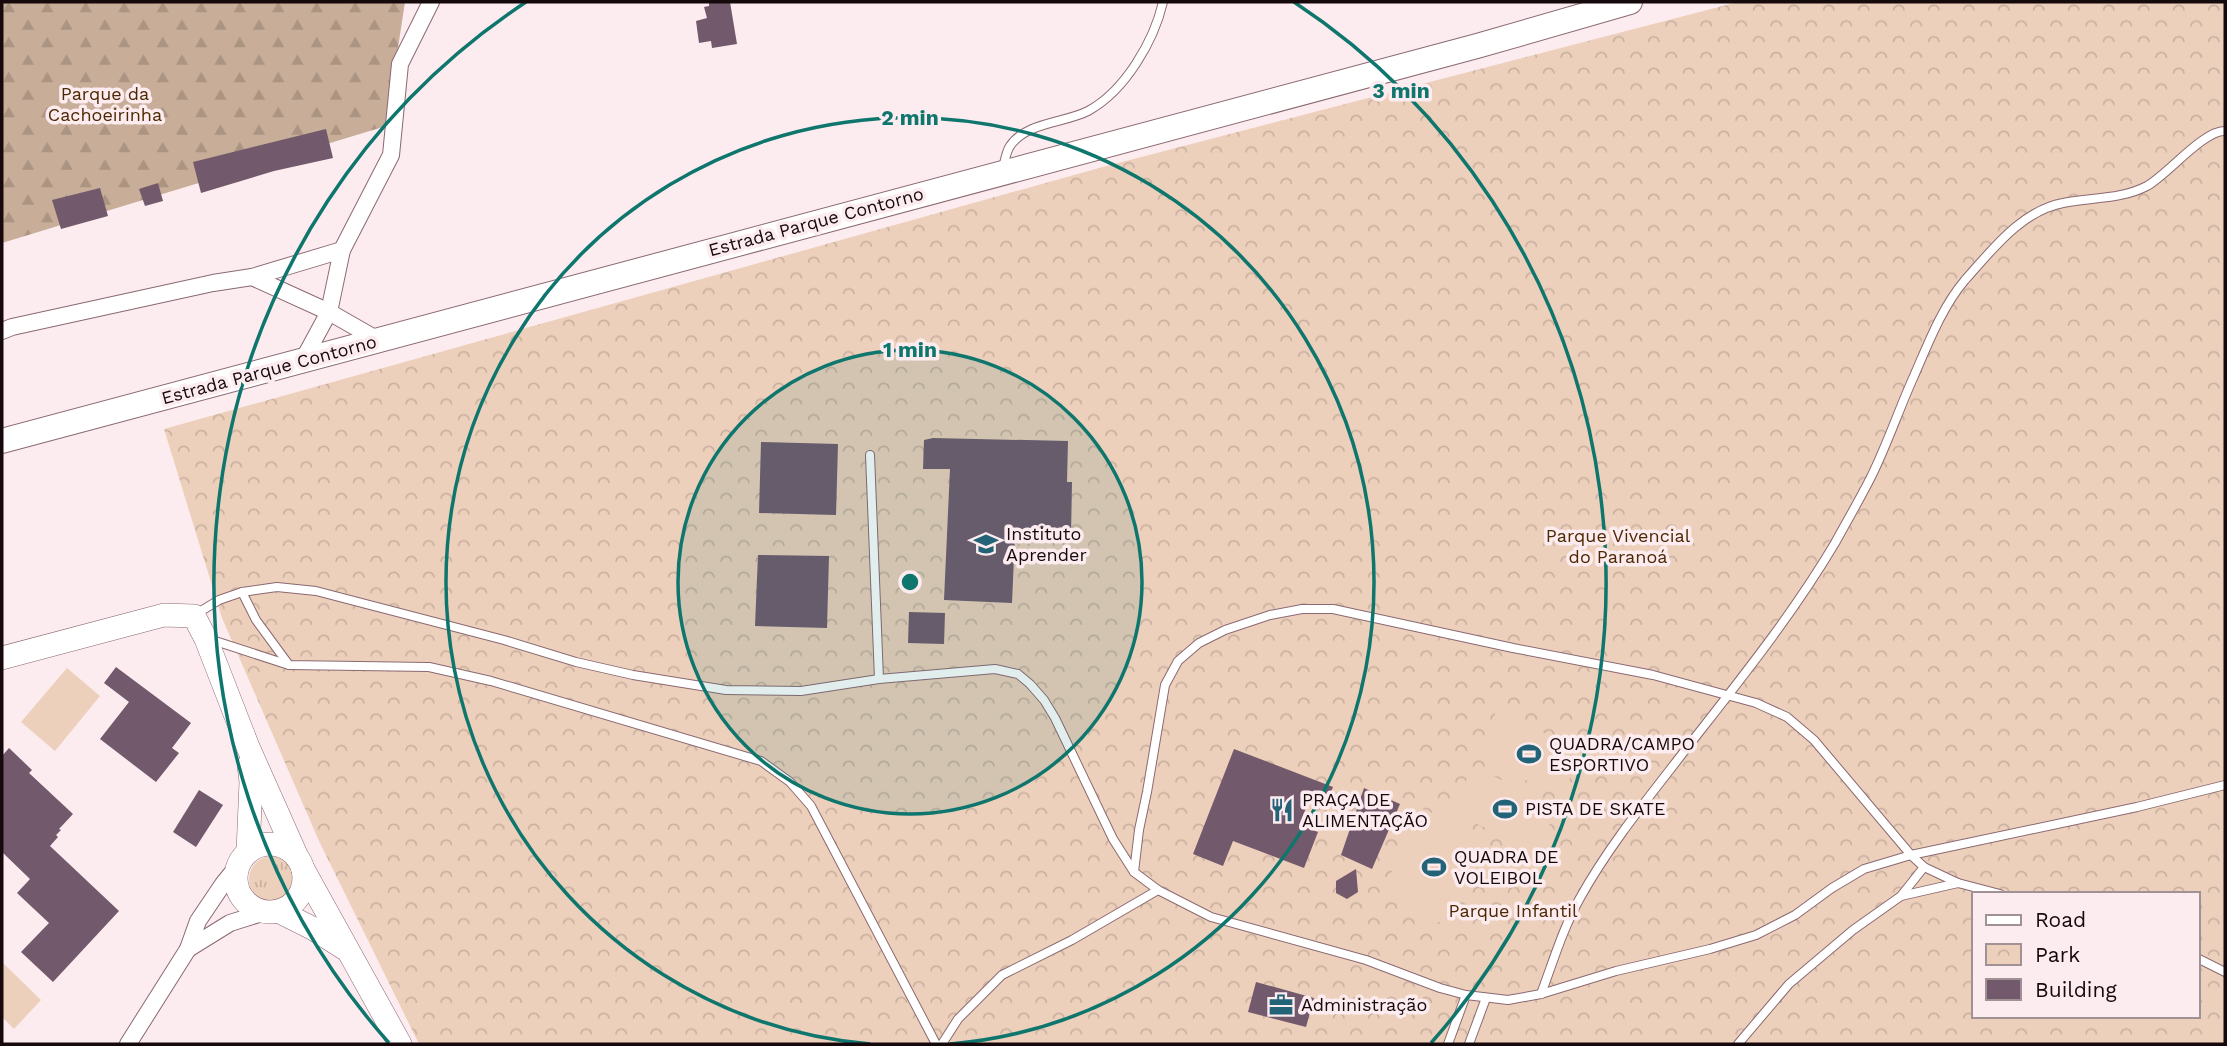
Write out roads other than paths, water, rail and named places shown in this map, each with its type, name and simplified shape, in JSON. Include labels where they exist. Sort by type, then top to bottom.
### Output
[{"type":"main road","name":"Estrada Parque Contorno","points":[[2,442],[1476,46],[1630,2]]},
{"type":"street","points":[[303,360],[329,312],[342,250],[391,155],[400,64],[431,2]]},
{"type":"street","points":[[2,331],[213,283],[252,277],[342,250]]},
{"type":"street","points":[[252,277],[329,312],[378,340]]},
{"type":"street","points":[[2,657],[164,615],[194,616],[300,863],[400,1044]]},
{"type":"street","points":[[248,747],[251,782],[244,858],[237,873],[240,894],[255,908],[271,911],[314,929],[349,952]]},
{"type":"street","points":[[128,1044],[188,949],[198,921],[244,858],[257,847],[279,845],[289,850],[300,863],[304,880],[296,900],[288,907],[230,923],[188,949]]},
{"type":"lane","points":[[1001,173],[1010,146],[1026,133],[1052,121],[1086,112],[1107,99],[1133,68],[1158,26],[1163,2]]},
{"type":"lane","points":[[1542,994],[1578,901],[1606,854],[1772,636],[1833,545],[1871,476],[1939,320],[1962,283],[2028,218],[2063,202],[2118,196],[2146,186],[2198,143],[2218,130],[2225,131]]},
{"type":"lane","points":[[870,455],[879,679]]},
{"type":"lane","points":[[194,616],[219,600],[242,592],[277,587],[316,591],[504,640],[576,662],[633,675],[726,690],[800,691],[879,679],[995,669],[1018,674],[1044,700],[1055,718],[1113,839],[1134,872],[1158,890],[1211,917],[1366,960],[1440,988],[1466,995],[1508,1000],[1542,994],[1616,971],[1710,949],[1755,935],[1795,915],[1864,869],[1911,855],[2137,807],[2225,785]]},
{"type":"lane","points":[[242,592],[256,620],[289,665]]},
{"type":"lane","points":[[1134,872],[1165,685],[1178,661],[1199,643],[1225,630],[1270,615],[1301,609],[1334,609],[1653,675],[1756,703],[1787,717],[1814,740],[1924,867],[1958,883],[1992,892]]},
{"type":"lane","points":[[206,639],[289,665],[429,667],[491,681],[761,761],[790,782],[811,806],[936,1044]]},
{"type":"lane","points":[[1738,1044],[1789,984],[1853,930],[1901,896],[1924,867]]},
{"type":"lane","points":[[1901,896],[1958,883]]},
{"type":"lane","points":[[942,1044],[958,1019],[1002,975],[1072,940],[1158,890]]},
{"type":"lane","points":[[2199,959],[2225,972]]},
{"type":"lane","points":[[1448,1044],[1466,995]]},
{"type":"lane","points":[[1469,1044],[1486,998]]},
{"type":"place","name":"Instituto Aprender","points":[[986,544]]},
{"type":"place","name":"QUADRA/CAMPO ESPORTIVO","points":[[1529,754]]},
{"type":"place","name":"PISTA DE SKATE","points":[[1505,809]]},
{"type":"place","name":"PRAÇA DE ALIMENTAÇÃO","points":[[1282,810]]},
{"type":"place","name":"QUADRA DE VOLEIBOL","points":[[1434,867]]},
{"type":"place","name":"Administração","points":[[1281,1005]]},
{"type":"park label","name":"Parque da Cachoeirinha","points":[[105,104]]},
{"type":"park label","name":"Parque Vivencial do Paranoá","points":[[1618,546]]},
{"type":"park label","name":"Parque Infantil","points":[[1513,911]]}]
